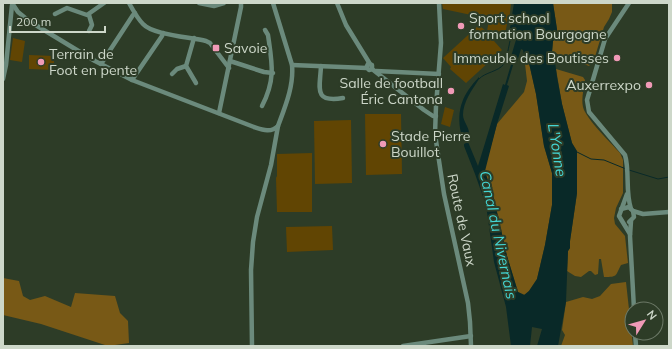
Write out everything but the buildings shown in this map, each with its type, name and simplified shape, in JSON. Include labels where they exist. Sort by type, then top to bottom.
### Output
[{"type":"street","points":[[55,14],[67,8],[84,15],[89,15],[104,3]]},
{"type":"street","points":[[129,3],[144,25],[153,30],[194,38],[210,43],[219,57],[229,68]]},
{"type":"street","points":[[199,3],[214,6],[224,3]]},
{"type":"street","points":[[219,113],[242,7],[241,3]]},
{"type":"street","points":[[252,346],[251,270],[253,242],[257,217],[271,165],[278,126],[292,84],[292,65],[273,3]]},
{"type":"street","points":[[337,3],[346,25],[369,70],[439,74]]},
{"type":"street","name":"Route de Vaux","points":[[439,3],[441,43],[435,134],[446,204],[468,298],[471,346]]},
{"type":"street","points":[[629,3],[605,39],[587,100],[589,112],[622,150],[626,159],[627,192],[633,219],[630,236],[634,301]]},
{"type":"street","points":[[12,4],[18,12],[29,21],[101,64],[132,80],[260,129],[272,130],[278,126]]},
{"type":"street","points":[[3,79],[6,65],[12,4]]},
{"type":"street","points":[[101,64],[135,13]]},
{"type":"street","points":[[89,15],[92,25],[89,31]]},
{"type":"street","points":[[262,106],[267,96],[273,73],[268,35],[265,30]]},
{"type":"street","points":[[132,80],[163,33]]},
{"type":"street","points":[[194,38],[186,66],[196,83]]},
{"type":"street","points":[[219,57],[223,58],[231,55]]},
{"type":"street","points":[[230,62],[264,72],[273,73]]},
{"type":"street","points":[[292,65],[368,66]]},
{"type":"street","points":[[172,74],[177,69],[186,66]]},
{"type":"street","points":[[321,66],[320,90],[322,95],[329,99],[343,98]]},
{"type":"street","points":[[374,70],[424,110],[433,116],[436,116]]},
{"type":"street","points":[[627,192],[619,216],[630,236]]},
{"type":"street","points":[[621,209],[626,207],[643,214]]},
{"type":"street","points":[[623,222],[628,223],[643,214],[669,212]]},
{"type":"street","points":[[403,346],[471,336]]},
{"type":"shaded area","points":[[442,3],[511,3],[509,23],[443,9]]},
{"type":"shaded area","points":[[553,3],[612,3],[612,12],[604,27],[594,60],[589,66],[552,52],[553,41],[558,36]]},
{"type":"shaded area","points":[[489,20],[507,24],[505,35],[487,31]]},
{"type":"shaded area","points":[[479,25],[495,39],[494,41],[502,50],[466,83],[450,69],[451,67],[443,58]]},
{"type":"shaded area","points":[[13,38],[25,41],[22,62],[10,60]]},
{"type":"shaded area","name":"Terrain de Foot en pente","points":[[29,55],[54,56],[54,70],[29,69]]},
{"type":"shaded area","points":[[524,55],[529,63],[536,94],[544,146],[552,173],[552,205],[545,245],[537,279],[525,295],[518,292],[507,256],[494,199],[484,171],[497,124],[524,92],[527,81]]},
{"type":"shaded area","points":[[556,69],[583,77],[585,80],[582,104],[585,112],[620,153],[623,160],[623,193],[616,208],[614,218],[615,224],[625,236],[628,263],[621,265],[617,274],[612,277],[604,277],[601,259],[599,259],[598,274],[595,275],[589,271],[581,277],[575,276],[567,271],[568,251],[570,248],[577,193],[577,152],[572,143],[562,104]]},
{"type":"shaded area","points":[[445,107],[454,110],[450,127],[441,124]]},
{"type":"shaded area","name":"Stade Pierre Bouillot","points":[[365,114],[401,114],[402,174],[366,175]]},
{"type":"shaded area","points":[[351,120],[352,183],[315,184],[314,121]]},
{"type":"shaded area","points":[[312,153],[312,212],[277,212],[277,154]]},
{"type":"shaded area","points":[[332,226],[333,250],[287,252],[286,227]]},
{"type":"shaded area","points":[[3,278],[19,281],[23,296],[30,300],[45,296],[71,307],[75,293],[115,296],[120,313],[128,321],[129,343],[108,346],[41,324],[3,315]]},
{"type":"shaded area","points":[[626,282],[628,301],[624,301],[624,341],[632,341],[633,346],[561,346],[565,335],[562,330],[566,302],[583,297],[592,299],[600,296],[611,284]]},
{"type":"water","points":[[514,3],[553,3],[558,36],[553,41],[552,52],[554,54],[562,104],[572,143],[577,151],[577,193],[570,248],[568,251],[566,302],[558,346],[537,346],[542,329],[532,327],[530,346],[511,346],[506,307],[494,262],[486,205],[464,146],[464,144],[468,142],[478,166],[503,84],[505,85],[512,61],[510,60],[518,33],[514,33],[510,28]],"holes":[[[521,49],[523,50],[529,63],[536,94],[544,146],[552,173],[552,205],[545,245],[537,279],[529,291],[524,295],[518,292],[507,256],[494,199],[485,171],[497,124],[509,86],[507,85],[514,62],[517,62]]]},
{"type":"water","points":[[479,77],[468,96],[463,110],[463,117],[469,133],[463,134],[461,133],[459,117],[460,109],[465,96],[473,83]]},
{"type":"waterway","points":[[479,79],[498,69],[504,64],[512,32]]},
{"type":"waterway","points":[[577,152],[591,159],[604,160],[626,169]]},
{"type":"waterway","points":[[629,170],[658,179],[669,177]]},
{"type":"place","name":"Sport school formation Bourgogne","points":[[461,26]]},
{"type":"place","name":"Savoie","points":[[216,48]]},
{"type":"place","name":"Immeuble des Boutisses","points":[[617,58]]},
{"type":"place","name":"Terrain de Foot en pente","points":[[41,62]]},
{"type":"place","name":"Auxerrexpo","points":[[649,85]]},
{"type":"place","name":"Salle de football Éric Cantona","points":[[451,91]]},
{"type":"place","name":"Stade Pierre Bouillot","points":[[383,144]]},
{"type":"water label","name":"L'Yonne","points":[[557,150]]},
{"type":"water label","name":"Canal du Nivernais","points":[[498,235]]}]
